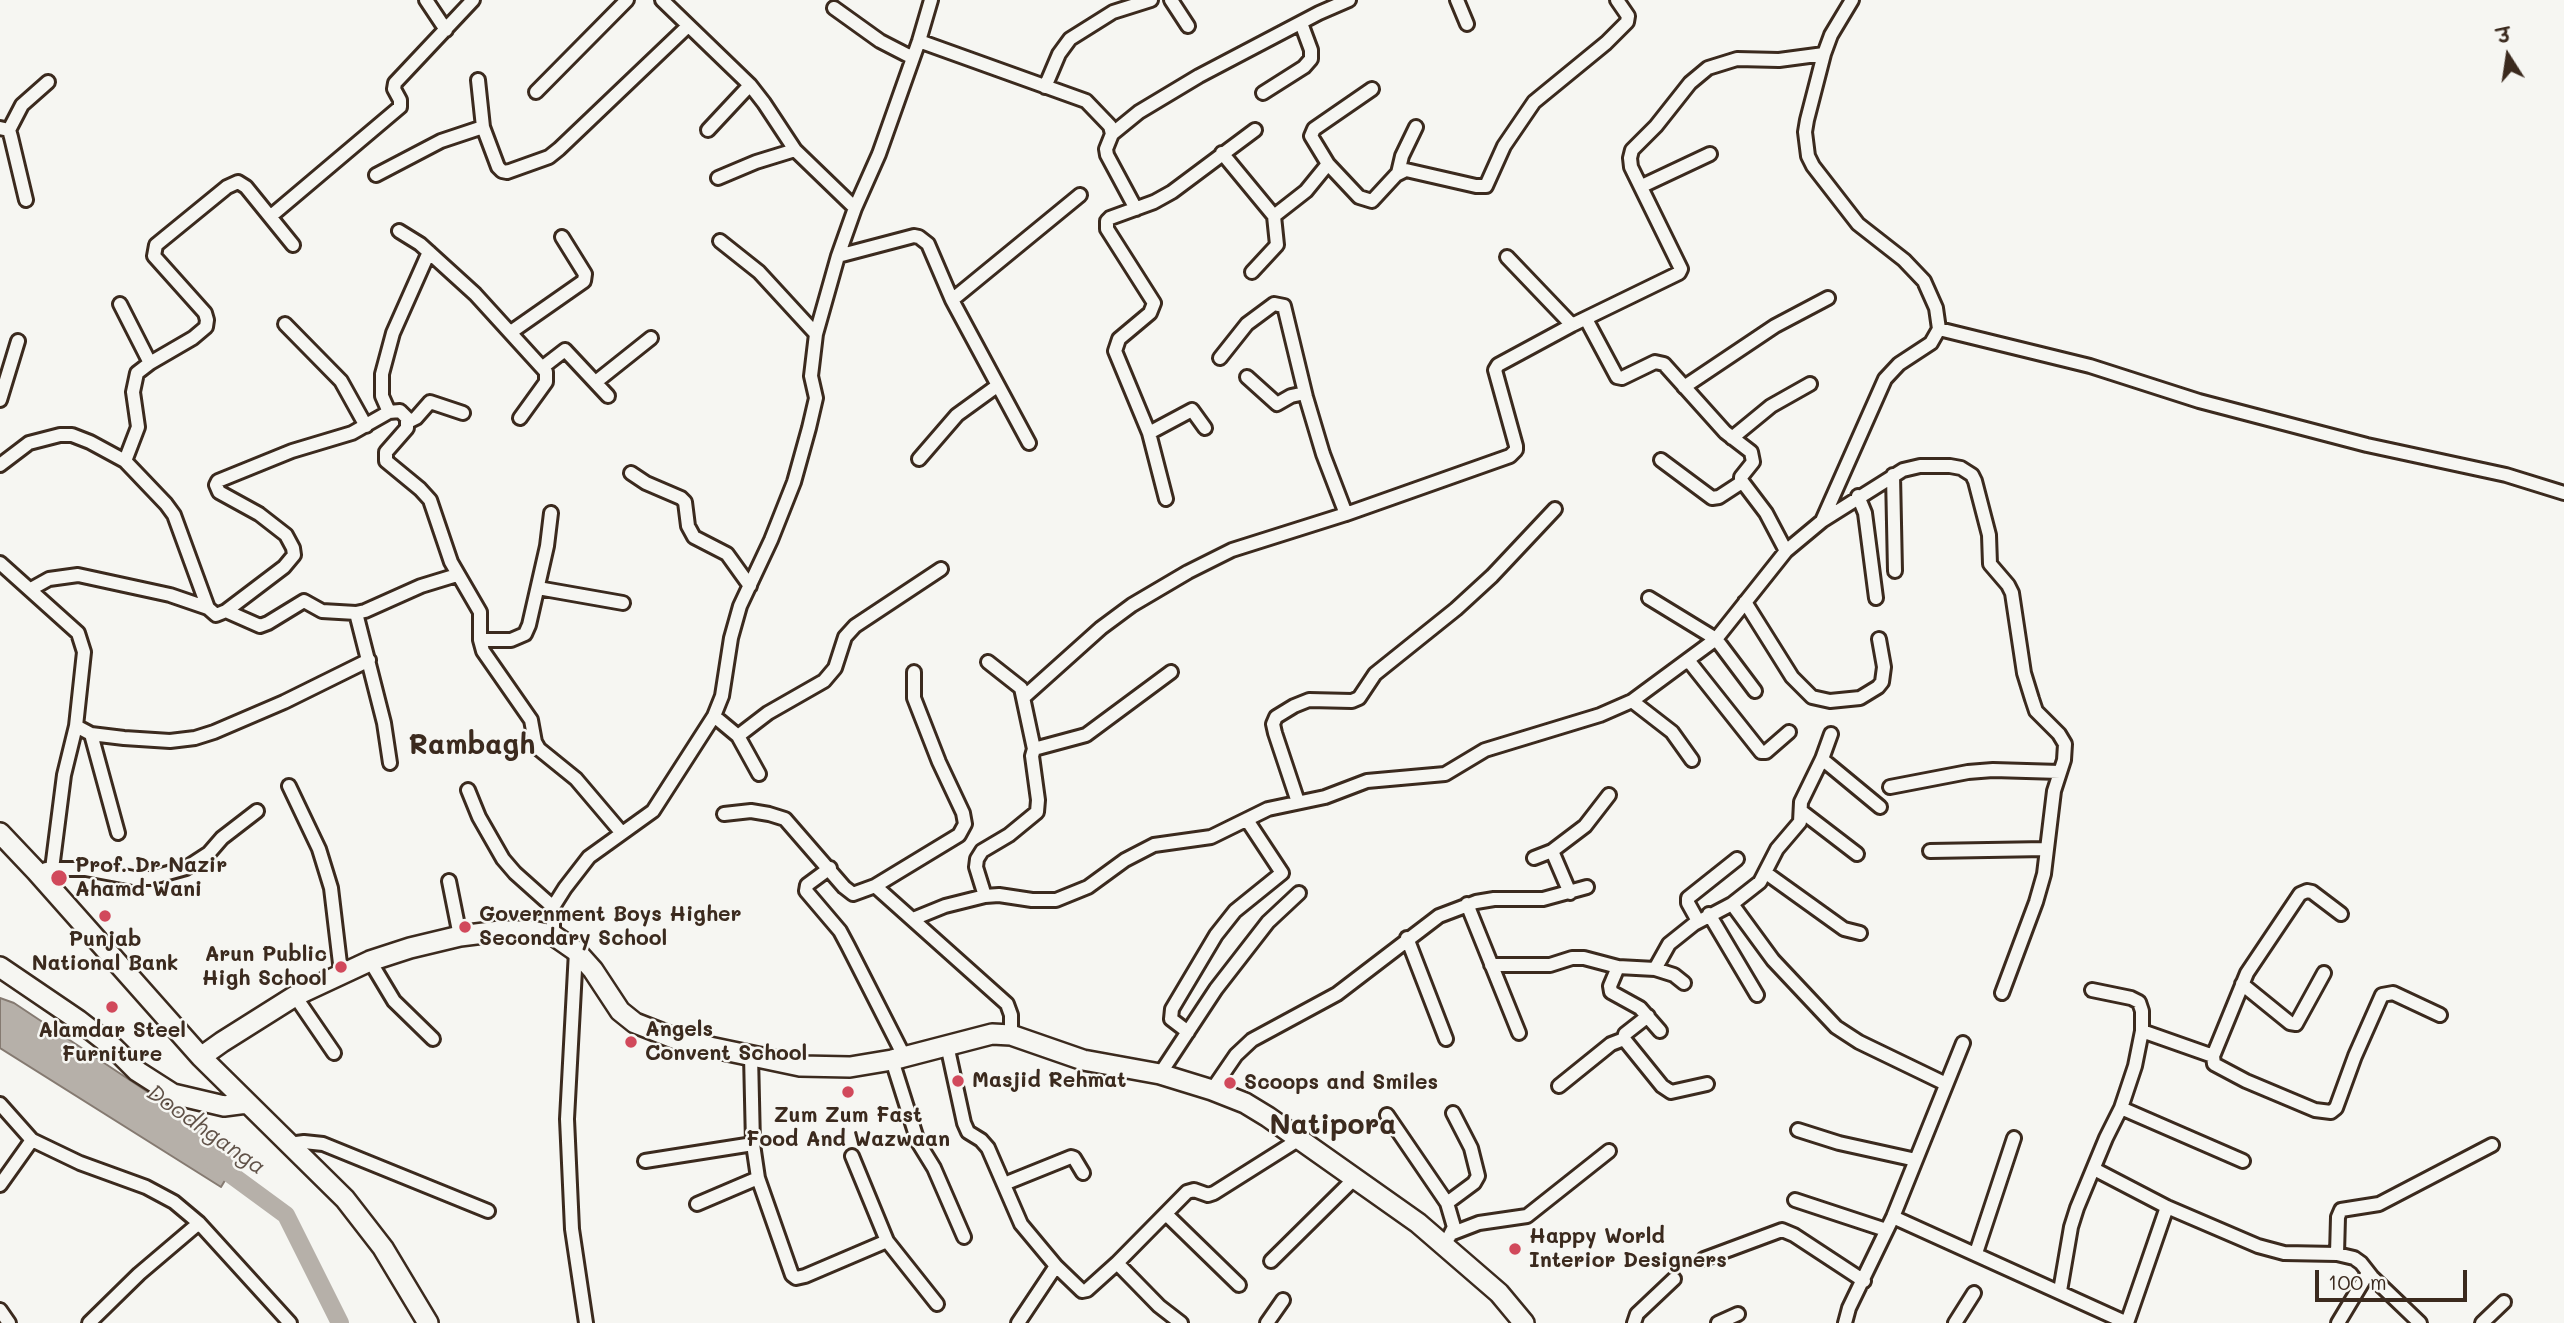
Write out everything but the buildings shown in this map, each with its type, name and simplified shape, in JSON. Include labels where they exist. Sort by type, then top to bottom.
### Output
[{"type":"main road","points":[[0,833],[44,870],[201,1057],[345,1199],[383,1248],[428,1323]]},
{"type":"main road","points":[[201,1057],[295,996],[341,972],[370,961],[460,936],[500,931],[532,931],[554,935],[576,951],[593,970],[620,1011],[635,1023],[681,1041],[800,1066],[850,1067],[992,1034],[1011,1035],[1083,1060],[1160,1074],[1212,1090],[1257,1110],[1418,1223],[1448,1239],[1524,1323]]},
{"type":"main road","points":[[0,967],[78,1020],[114,1048],[137,1071],[173,1094],[224,1106],[247,1103]]},
{"type":"street","points":[[426,0],[446,30]]},
{"type":"street","points":[[271,216],[400,107],[394,87],[396,83],[473,0]]},
{"type":"street","points":[[536,92],[627,0]]},
{"type":"street","points":[[662,0],[750,85],[795,150],[855,208]]},
{"type":"street","points":[[554,935],[553,907],[582,865],[621,832],[653,811],[713,716],[722,696],[731,638],[740,606],[794,482],[809,428],[816,398],[811,376],[816,334],[838,256],[855,208],[879,155],[931,0]]},
{"type":"street","points":[[1045,87],[1059,54],[1070,39],[1113,12],[1151,0]]},
{"type":"street","points":[[1171,0],[1188,26]]},
{"type":"street","points":[[1136,209],[1107,155],[1106,149],[1112,134],[1139,112],[1199,76],[1349,0]]},
{"type":"street","points":[[1457,0],[1467,24]]},
{"type":"street","points":[[1398,173],[1406,170],[1486,186],[1504,146],[1530,108],[1627,22],[1628,16],[1617,0]]},
{"type":"street","points":[[1822,520],[1885,379],[1899,364],[1931,343],[1939,329],[1936,308],[1924,281],[1904,260],[1858,224],[1808,156],[1805,132],[1824,54],[1831,35],[1852,0]]},
{"type":"street","points":[[834,9],[880,41],[913,58]]},
{"type":"street","points":[[1263,93],[1311,60],[1311,50],[1301,23]]},
{"type":"street","points":[[478,80],[483,127],[502,171],[507,172],[549,157],[578,133],[688,26]]},
{"type":"street","points":[[919,41],[1086,101],[1110,126],[1112,134]]},
{"type":"street","points":[[1024,697],[1101,628],[1166,583],[1232,550],[1346,514],[1510,456],[1516,446],[1496,367],[1501,362],[1681,270],[1631,166],[1632,150],[1657,126],[1690,83],[1708,68],[1737,59],[1790,59],[1824,54]]},
{"type":"street","points":[[26,200],[4,129],[22,106],[48,82]]},
{"type":"street","points":[[708,130],[750,85]]},
{"type":"street","points":[[1372,89],[1311,132],[1311,139],[1328,164],[1359,197],[1367,201],[1377,198],[1398,173],[1416,127]]},
{"type":"street","points":[[376,175],[441,141],[483,127]]},
{"type":"street","points":[[1166,499],[1149,433],[1115,351],[1119,340],[1150,313],[1154,303],[1129,266],[1106,224],[1110,218],[1154,202],[1172,192],[1255,130]]},
{"type":"street","points":[[718,178],[795,150]]},
{"type":"street","points":[[1222,153],[1275,216],[1277,245],[1252,272]]},
{"type":"street","points":[[1642,186],[1710,154]]},
{"type":"street","points":[[1275,216],[1306,191],[1328,164]]},
{"type":"street","points":[[125,461],[138,427],[133,384],[137,373],[193,338],[205,327],[205,313],[155,256],[156,245],[238,182],[246,187],[293,245]]},
{"type":"street","points":[[952,300],[1080,195]]},
{"type":"street","points":[[399,232],[429,252],[475,294],[543,367],[548,378],[520,418]]},
{"type":"street","points":[[511,332],[584,281],[585,274],[562,237]]},
{"type":"street","points":[[838,256],[919,237],[928,243],[952,300],[1029,443]]},
{"type":"street","points":[[720,242],[759,272],[816,334]]},
{"type":"street","points":[[389,412],[382,396],[383,374],[393,333],[429,252]]},
{"type":"street","points":[[1507,257],[1572,325]]},
{"type":"street","points":[[1684,387],[1775,326],[1828,298]]},
{"type":"street","points":[[120,304],[150,363]]},
{"type":"street","points":[[1220,358],[1247,324],[1271,306],[1281,304],[1286,310],[1305,393],[1323,454],[1346,514]]},
{"type":"street","points":[[1586,319],[1616,377],[1622,378],[1659,362],[1668,367],[1732,438],[1751,452],[1754,458],[1741,477],[1742,482],[1766,513],[1786,551]]},
{"type":"street","points":[[285,324],[341,381],[366,426]]},
{"type":"street","points":[[1939,329],[2090,366],[2199,401],[2367,445],[2506,475],[2564,493]]},
{"type":"street","points":[[597,381],[651,338]]},
{"type":"street","points":[[0,400],[18,341]]},
{"type":"street","points":[[543,367],[565,351],[597,381],[608,396]]},
{"type":"street","points":[[1247,377],[1277,404],[1291,396],[1305,393]]},
{"type":"street","points":[[1732,438],[1771,406],[1810,384]]},
{"type":"street","points":[[919,459],[957,415],[997,386]]},
{"type":"street","points":[[408,422],[432,402],[463,413]]},
{"type":"street","points":[[1149,433],[1192,410],[1205,428]]},
{"type":"street","points":[[31,589],[50,579],[78,575],[170,595],[208,608],[216,615],[226,611],[284,567],[294,555],[286,535],[259,514],[219,492],[216,485],[218,481],[292,451],[333,440],[366,426],[389,412],[400,411],[408,422],[407,428],[386,453],[386,461],[421,489],[430,500],[457,575],[481,612],[480,640],[483,651],[531,720],[537,747],[576,779],[621,832]]},
{"type":"street","points":[[0,465],[29,443],[60,435],[72,435],[90,442],[125,461],[174,515],[208,608]]},
{"type":"street","points":[[1661,460],[1712,498],[1719,497],[1742,482]]},
{"type":"street","points":[[913,919],[945,906],[985,896],[1056,900],[1088,887],[1125,860],[1154,845],[1212,837],[1268,809],[1325,797],[1367,781],[1445,774],[1486,750],[1601,715],[1632,701],[1716,639],[1786,551],[1822,520],[1893,475],[1920,466],[1950,466],[1961,468],[1972,475],[1987,525],[1990,564],[2012,593],[2024,673],[2036,711],[2065,744],[2044,874],[2002,993]]},
{"type":"street","points":[[631,473],[646,483],[681,498],[685,502],[688,526],[694,537],[727,554],[750,586]]},
{"type":"street","points":[[1893,475],[1895,570]]},
{"type":"street","points":[[1858,496],[1865,513],[1876,598]]},
{"type":"street","points":[[1298,802],[1275,733],[1273,724],[1276,717],[1309,701],[1352,701],[1359,698],[1375,674],[1483,584],[1555,509]]},
{"type":"street","points":[[480,640],[511,640],[525,634],[538,588],[551,513]]},
{"type":"street","points":[[0,563],[78,633],[82,643],[84,664],[76,726],[44,870],[86,869],[134,878],[150,878],[186,868],[209,853],[222,838],[257,811]]},
{"type":"street","points":[[738,736],[768,713],[824,681],[835,668],[845,637],[855,626],[941,569]]},
{"type":"street","points":[[226,611],[260,626],[304,601],[322,611],[356,613],[421,586],[457,575]]},
{"type":"street","points":[[538,588],[623,603]]},
{"type":"street","points":[[1649,598],[1716,639],[1755,691]]},
{"type":"street","points":[[1745,603],[1792,677],[1812,697],[1830,701],[1860,698],[1878,687],[1882,682],[1884,667],[1879,639]]},
{"type":"street","points":[[356,613],[369,660],[390,763]]},
{"type":"street","points":[[76,726],[91,734],[160,741],[195,737],[214,732],[284,702],[369,660]]},
{"type":"street","points":[[1688,660],[1761,752],[1766,752],[1788,732]]},
{"type":"street","points":[[985,896],[975,867],[977,859],[982,851],[1009,835],[1037,812],[1038,800],[1032,756],[1034,749],[1024,697],[1018,683],[988,662]]},
{"type":"street","points":[[1034,749],[1086,735],[1171,672]]},
{"type":"street","points":[[724,814],[751,811],[785,819],[853,894],[875,886],[960,835],[965,824],[963,813],[914,698],[914,673]]},
{"type":"street","points":[[1632,701],[1672,732],[1692,760]]},
{"type":"street","points":[[713,716],[738,736],[759,774]]},
{"type":"street","points":[[91,734],[118,833]]},
{"type":"street","points":[[1655,969],[1669,944],[1704,918],[1751,891],[1766,873],[1777,849],[1800,821],[1803,796],[1831,734]]},
{"type":"street","points":[[1822,759],[1880,807]]},
{"type":"street","points":[[1890,787],[1968,772],[2060,772]]},
{"type":"street","points":[[289,786],[319,849],[331,888],[341,972]]},
{"type":"street","points":[[468,790],[479,817],[503,859],[514,873],[553,907]]},
{"type":"street","points":[[1534,858],[1552,851],[1585,827],[1609,795]]},
{"type":"street","points":[[1801,811],[1857,854]]},
{"type":"street","points":[[1188,1032],[1170,1016],[1178,998],[1216,935],[1235,911],[1282,873],[1247,820]]},
{"type":"street","points":[[1930,851],[2046,849]]},
{"type":"street","points":[[1552,851],[1570,893]]},
{"type":"street","points":[[1737,859],[1688,898],[1688,903],[1704,918],[1757,995]]},
{"type":"street","points":[[830,868],[807,885],[806,891],[840,931],[848,946],[898,1058],[918,1142],[934,1167],[964,1237]]},
{"type":"street","points":[[1766,873],[1844,929],[1860,933]]},
{"type":"street","points":[[449,881],[460,936]]},
{"type":"street","points":[[875,886],[1007,1003],[1011,1015],[1011,1035]]},
{"type":"street","points":[[1212,1090],[1236,1055],[1252,1040],[1337,995],[1407,938],[1439,916],[1466,904],[1494,899],[1543,899],[1587,887]]},
{"type":"street","points":[[2341,914],[2312,892],[2302,892],[2242,984],[2213,1056],[2214,1064],[2246,1081],[2315,1110],[2331,1112],[2336,1108],[2382,995],[2393,993],[2440,1015]]},
{"type":"street","points":[[1160,1074],[1216,989],[1268,922],[1299,893]]},
{"type":"street","points":[[1466,904],[1519,1033]]},
{"type":"street","points":[[1732,904],[1773,960],[1836,1027],[1859,1042],[1946,1084]]},
{"type":"street","points":[[1407,938],[1446,1039]]},
{"type":"street","points":[[576,951],[567,1118],[572,1229],[586,1323]]},
{"type":"street","points":[[1492,965],[1550,965],[1576,957],[1618,967],[1655,969],[1674,975],[1684,984]]},
{"type":"street","points":[[370,961],[394,1000],[433,1039]]},
{"type":"street","points":[[1618,967],[1610,986],[1611,992],[1634,1004],[1660,1031]]},
{"type":"street","points":[[2242,984],[2290,1023],[2297,1024],[2324,973]]},
{"type":"street","points":[[2060,1291],[2071,1227],[2106,1138],[2121,1108],[2142,1031],[2139,1002],[2092,990]]},
{"type":"street","points":[[295,996],[334,1053]]},
{"type":"street","points":[[1624,1039],[1625,1034],[1647,1016]]},
{"type":"street","points":[[2142,1031],[2213,1056]]},
{"type":"street","points":[[1624,1039],[1666,1091],[1678,1092],[1707,1084]]},
{"type":"street","points":[[1559,1086],[1611,1044],[1624,1039]]},
{"type":"street","points":[[1845,1323],[1849,1308],[1893,1217],[1963,1042]]},
{"type":"street","points":[[947,1045],[966,1129],[988,1148],[1021,1224],[1056,1266],[1084,1291],[1117,1263],[1187,1192],[1194,1190],[1208,1195],[1214,1194],[1298,1140]]},
{"type":"street","points":[[751,1055],[753,1144],[758,1178],[793,1277],[805,1276],[887,1241]]},
{"type":"street","points":[[0,1104],[32,1140],[80,1163],[132,1181],[162,1195],[199,1223],[290,1323]]},
{"type":"street","points":[[2121,1108],[2243,1161]]},
{"type":"street","points":[[1447,1203],[1474,1183],[1478,1175],[1467,1139],[1453,1113]]},
{"type":"street","points":[[1387,1115],[1447,1203],[1452,1219],[1448,1239]]},
{"type":"street","points":[[1798,1130],[1839,1143],[1916,1160]]},
{"type":"street","points":[[1976,1253],[2014,1138]]},
{"type":"street","points":[[0,1185],[32,1140]]},
{"type":"street","points":[[289,1144],[323,1144],[488,1211]]},
{"type":"street","points":[[645,1161],[753,1144]]},
{"type":"street","points":[[2337,1254],[2338,1217],[2341,1210],[2379,1204],[2492,1144]]},
{"type":"street","points":[[1448,1239],[1479,1223],[1527,1216],[1609,1151]]},
{"type":"street","points":[[852,1156],[887,1241],[937,1304]]},
{"type":"street","points":[[1004,1184],[1071,1157],[1083,1173]]},
{"type":"street","points":[[2094,1169],[2167,1207],[2258,1246],[2284,1253],[2337,1254],[2361,1263],[2420,1323]]},
{"type":"street","points":[[696,1203],[758,1178]]},
{"type":"street","points":[[1271,1261],[1355,1178]]},
{"type":"street","points":[[1795,1200],[1886,1230]]},
{"type":"street","points":[[1893,1217],[2127,1323],[2167,1207]]},
{"type":"street","points":[[1166,1213],[1238,1285]]},
{"type":"street","points":[[89,1323],[130,1282],[199,1223]]},
{"type":"street","points":[[1704,1259],[1782,1230],[1864,1280]]},
{"type":"street","points":[[1117,1263],[1159,1306],[1181,1323]]},
{"type":"street","points":[[1018,1323],[1056,1266]]},
{"type":"street","points":[[2338,1323],[2368,1273]]},
{"type":"street","points":[[1634,1323],[1637,1314],[1674,1279]]},
{"type":"street","points":[[1955,1323],[1974,1293]]},
{"type":"street","points":[[1267,1323],[1283,1300]]},
{"type":"street","points":[[2482,1323],[2504,1302]]},
{"type":"street","points":[[0,1310],[9,1323]]},
{"type":"street","points":[[1718,1323],[1738,1314]]},
{"type":"shaded area","points":[[0,998],[14,1003],[241,1154],[221,1187],[0,1048]]},
{"type":"waterway","name":"Doodhganga","points":[[211,1160],[286,1215],[340,1323]]},
{"type":"place","name":"Prof. Dr Nazir Ahamd Wani","points":[[59,878]]},
{"type":"place","name":"Punjab National Bank","points":[[105,916]]},
{"type":"place","name":"Government Boys Higher Secondary School","points":[[465,927]]},
{"type":"place","name":"Arun Public High School","points":[[341,967]]},
{"type":"place","name":"Alamdar Steel Furniture","points":[[112,1007]]},
{"type":"place","name":"Angels Convent School","points":[[631,1042]]},
{"type":"place","name":"Masjid Rehmat","points":[[958,1081]]},
{"type":"place","name":"Scoops and Smiles","points":[[1230,1083]]},
{"type":"place","name":"Zum Zum Fast Food And Wazwaan","points":[[848,1092]]},
{"type":"place","name":"Happy World Interior Designers","points":[[1515,1249]]},
{"type":"district","name":"Rambagh","points":[[472,745]]},
{"type":"district","name":"Natipora","points":[[1333,1125]]}]
